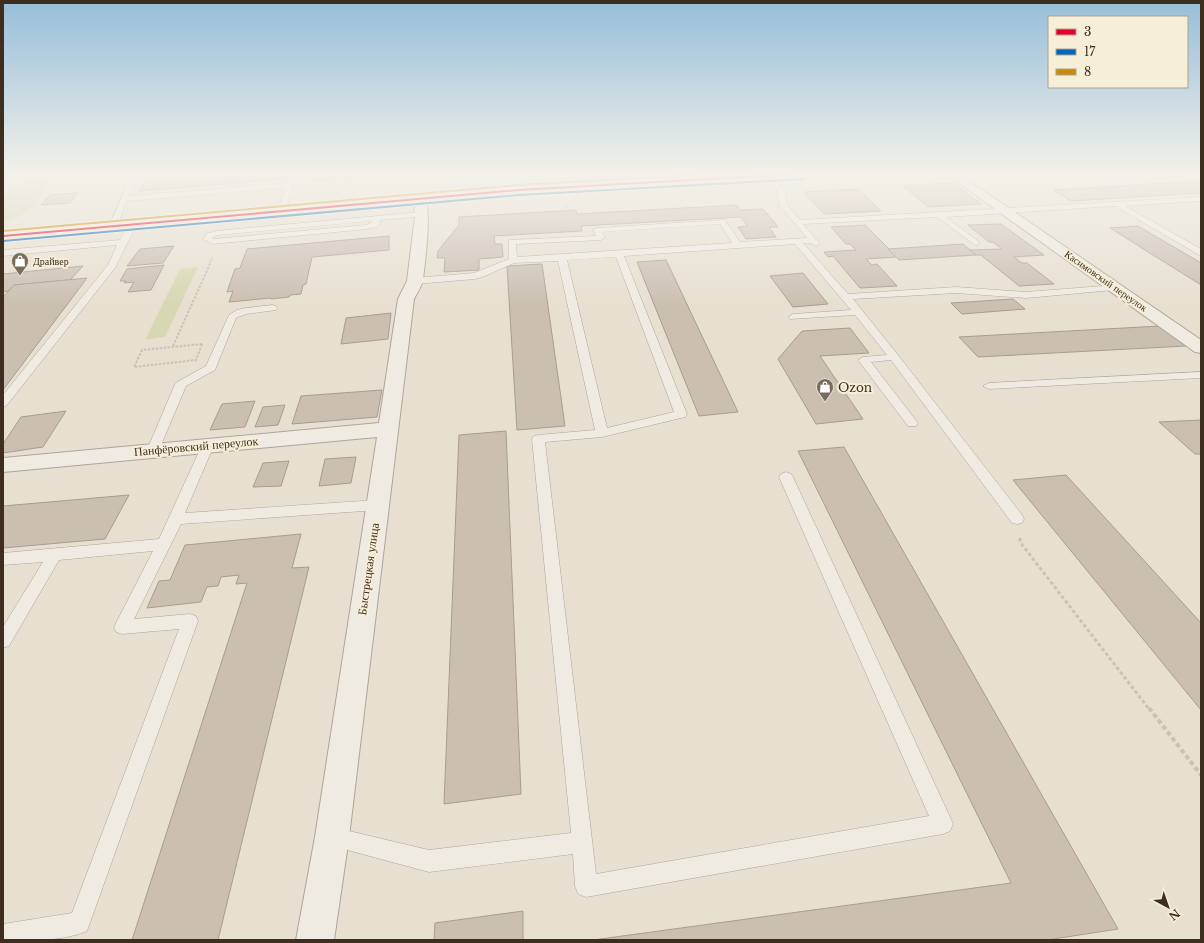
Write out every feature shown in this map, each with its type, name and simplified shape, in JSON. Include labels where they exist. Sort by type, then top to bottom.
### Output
[{"type":"street","points":[[3,236],[197,218]]},
{"type":"street","name":"Быстрецкая улица","points":[[315,940],[332,837],[406,299],[415,281],[420,218]]},
{"type":"street","name":"Касимовский переулок","points":[[1015,218],[1201,348]]},
{"type":"street","name":"Панфёровский переулок","points":[[3,465],[388,429]]},
{"type":"lane","points":[[113,226],[116,218]]},
{"type":"lane","points":[[376,218],[376,223],[367,227],[213,242],[207,240],[209,236],[216,233],[376,218]]},
{"type":"lane","points":[[415,281],[473,276],[483,273],[502,262],[513,260],[562,258],[738,244],[814,242],[795,218]]},
{"type":"lane","points":[[798,222],[878,218]]},
{"type":"lane","points":[[943,218],[975,243]]},
{"type":"lane","points":[[1140,218],[1201,253]]},
{"type":"lane","points":[[513,260],[512,242],[601,238],[598,230],[722,222],[738,244]]},
{"type":"lane","points":[[3,403],[112,266],[133,224]]},
{"type":"lane","points":[[3,253],[123,242]]},
{"type":"lane","points":[[798,242],[846,297],[894,357],[1017,519]]},
{"type":"lane","points":[[619,253],[680,414],[602,433],[538,439],[586,886],[943,824],[786,478]]},
{"type":"lane","points":[[562,258],[602,433]]},
{"type":"lane","points":[[846,297],[956,290],[1026,295],[1113,286]]},
{"type":"lane","points":[[152,450],[181,384],[211,368],[232,317],[235,314],[242,312],[272,308]]},
{"type":"lane","points":[[793,317],[857,312]]},
{"type":"lane","points":[[894,357],[863,360],[912,423]]},
{"type":"lane","points":[[989,386],[1201,375]]},
{"type":"lane","points":[[3,935],[79,923],[190,622],[122,627],[176,519],[208,445]]},
{"type":"lane","points":[[176,519],[377,505]]},
{"type":"lane","points":[[3,559],[163,544]]},
{"type":"lane","points":[[3,641],[55,555]]},
{"type":"lane","points":[[332,837],[429,861],[582,842]]},
{"type":"path","points":[[173,347],[215,252]]},
{"type":"path","points":[[202,344],[196,360],[134,367],[142,350],[173,347],[202,344]]},
{"type":"path","points":[[1017,519],[1020,542],[1201,775]]},
{"type":"green space","points":[[3,218],[16,218],[12,220],[3,221]]},
{"type":"green space","points":[[198,267],[165,337],[145,340],[180,269]]},
{"type":"building","points":[[459,218],[723,218],[581,226],[582,231],[494,236],[495,244],[502,244],[503,257],[479,259],[479,270],[444,272],[445,258],[437,258],[438,251],[459,225]]},
{"type":"building","points":[[742,218],[771,218],[778,227],[769,227],[776,237],[746,239],[738,227],[747,226]]},
{"type":"building","points":[[1001,224],[1044,255],[1014,257],[1022,263],[1027,263],[1054,284],[1019,286],[981,255],[976,255],[970,250],[1002,249],[993,242],[989,242],[968,225]]},
{"type":"building","points":[[865,225],[897,257],[866,259],[872,265],[877,264],[897,286],[860,288],[833,256],[828,257],[824,252],[856,250],[850,244],[846,244],[831,227]]},
{"type":"building","points":[[1138,226],[1201,263],[1201,285],[1110,228]]},
{"type":"building","points":[[389,236],[389,250],[312,257],[306,284],[303,285],[301,294],[271,299],[229,302],[233,291],[227,292],[235,269],[240,268],[247,249]]},
{"type":"building","points":[[963,244],[976,255],[899,260],[888,249]]},
{"type":"building","points":[[174,246],[163,263],[127,266],[140,249]]},
{"type":"building","points":[[666,260],[738,412],[699,416],[637,262]]},
{"type":"building","points":[[542,264],[565,426],[517,430],[507,266]]},
{"type":"building","points":[[164,265],[151,290],[128,292],[134,282],[124,283],[126,281],[120,281],[127,269]]},
{"type":"building","points":[[83,266],[70,280],[14,285],[8,291],[3,292],[3,274]]},
{"type":"building","points":[[803,273],[828,304],[793,307],[770,276]]},
{"type":"building","points":[[87,278],[3,390],[3,297],[14,285]]},
{"type":"building","points":[[1013,299],[1025,309],[962,314],[951,303]]},
{"type":"building","points":[[391,313],[388,339],[341,344],[346,318]]},
{"type":"building","points":[[1160,326],[1186,346],[978,357],[959,337]]},
{"type":"building","points":[[850,328],[869,353],[820,356],[863,419],[816,424],[778,359],[802,331]]},
{"type":"building","points":[[382,390],[377,417],[292,424],[301,396]]},
{"type":"building","points":[[255,401],[245,427],[210,430],[222,404]]},
{"type":"building","points":[[285,405],[278,425],[255,427],[263,407]]},
{"type":"building","points":[[66,411],[43,447],[3,453],[3,444],[21,417]]},
{"type":"building","points":[[1201,420],[1201,454],[1195,454],[1159,422]]},
{"type":"building","points":[[506,431],[521,794],[444,804],[459,435]]},
{"type":"building","points":[[844,447],[1118,929],[1047,940],[593,940],[1011,883],[798,451]]},
{"type":"building","points":[[356,457],[351,483],[319,486],[325,459]]},
{"type":"building","points":[[289,461],[281,486],[253,487],[263,463]]},
{"type":"building","points":[[1066,475],[1201,623],[1201,710],[1013,480]]},
{"type":"building","points":[[129,495],[105,539],[3,548],[3,506]]},
{"type":"building","points":[[301,534],[292,568],[309,567],[218,940],[132,940],[247,583],[236,584],[239,575],[221,577],[218,586],[207,587],[201,602],[147,608],[159,581],[170,580],[185,545]]},
{"type":"building","points":[[523,911],[523,940],[434,940],[435,923]]},
{"type":"transit line","name":"8","points":[[3,231],[149,218]]},
{"type":"transit line","name":"3","points":[[3,236],[205,218]]},
{"type":"transit line","name":"17","points":[[3,241],[261,218]]},
{"type":"place","name":"Драйвер","points":[[20,276]]},
{"type":"place","name":"Ozon","points":[[825,402]]}]
